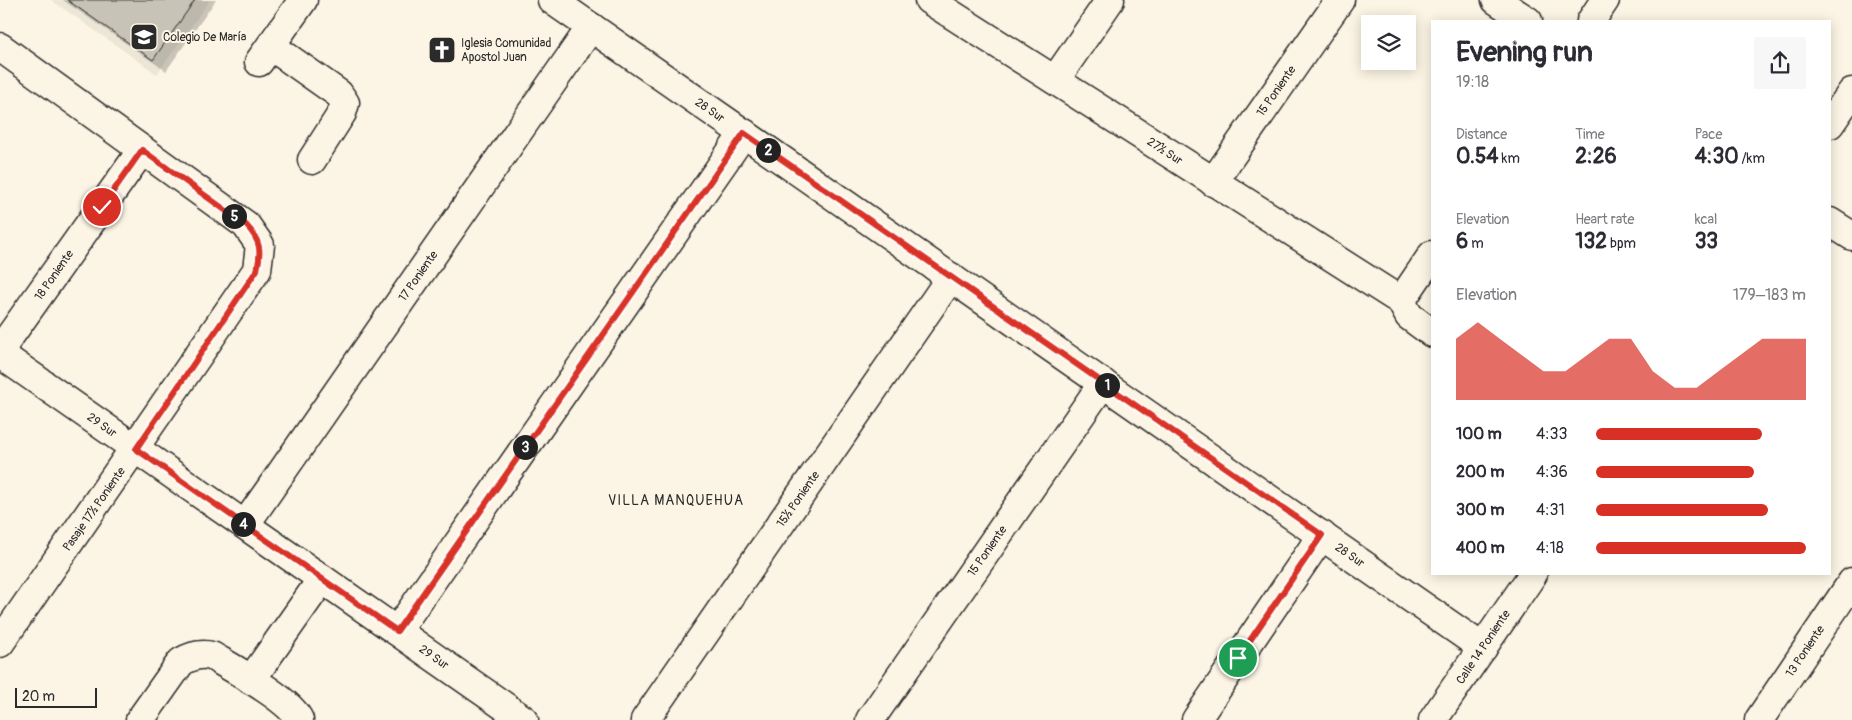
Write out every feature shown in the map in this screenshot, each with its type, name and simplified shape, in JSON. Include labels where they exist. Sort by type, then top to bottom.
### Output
[{"type":"street","points":[[303,0],[265,54],[339,94],[345,103],[342,113],[312,160]]},
{"type":"street","name":"28 Sur","points":[[552,0],[1483,648]]},
{"type":"street","name":"27½ Sur","points":[[929,0],[1401,302],[1409,316],[1431,333]]},
{"type":"street","points":[[1055,80],[1110,0]]},
{"type":"street","name":"15 Poniente","points":[[1213,182],[1340,0]]},
{"type":"street","points":[[1496,0],[1526,20]]},
{"type":"street","points":[[1592,20],[1605,0]]},
{"type":"street","name":"17 Poniente","points":[[245,525],[591,27]]},
{"type":"street","points":[[0,47],[142,150]]},
{"type":"street","points":[[1831,123],[1852,92]]},
{"type":"street","points":[[397,631],[744,133]]},
{"type":"street","name":"Pasaje 17½ Poniente","points":[[0,643],[136,449],[257,270],[260,245],[255,235],[246,225],[142,150]]},
{"type":"street","name":"18 Poniente","points":[[0,352],[142,150]]},
{"type":"street","points":[[1831,223],[1852,236]]},
{"type":"street","points":[[1401,302],[1431,257]]},
{"type":"street","name":"15½ Poniente","points":[[645,720],[951,277]]},
{"type":"street","name":"29 Sur","points":[[0,352],[397,631],[495,712],[524,720]]},
{"type":"street","name":"15 Poniente","points":[[870,720],[1103,383]]},
{"type":"street","points":[[1196,720],[1322,535]]},
{"type":"street","name":"Calle 14 Poniente","points":[[1433,720],[1533,575]]},
{"type":"street","points":[[251,680],[322,579]]},
{"type":"street","name":"13 Poniente","points":[[1758,720],[1852,582]]},
{"type":"street","points":[[140,720],[181,662],[189,657],[205,654],[212,656],[251,680],[293,709],[299,720]]},
{"type":"shaded area","name":"Colegio De María","points":[[51,0],[210,0],[157,74]]},
{"type":"building","name":"Colegio De María","points":[[67,0],[195,0],[153,60]]},
{"type":"place","name":"Colegio De María","points":[[144,37]]},
{"type":"place","name":"Iglesia Comunidad Apostol Juan","points":[[442,50]]},
{"type":"district","name":"VILLA MANQUEHUA","points":[[676,500]]},
{"type":"route","points":[[102,207],[142,150],[246,225],[255,235],[260,245],[257,270],[136,449],[397,631],[744,133],[1322,535],[1238,658]]}]
